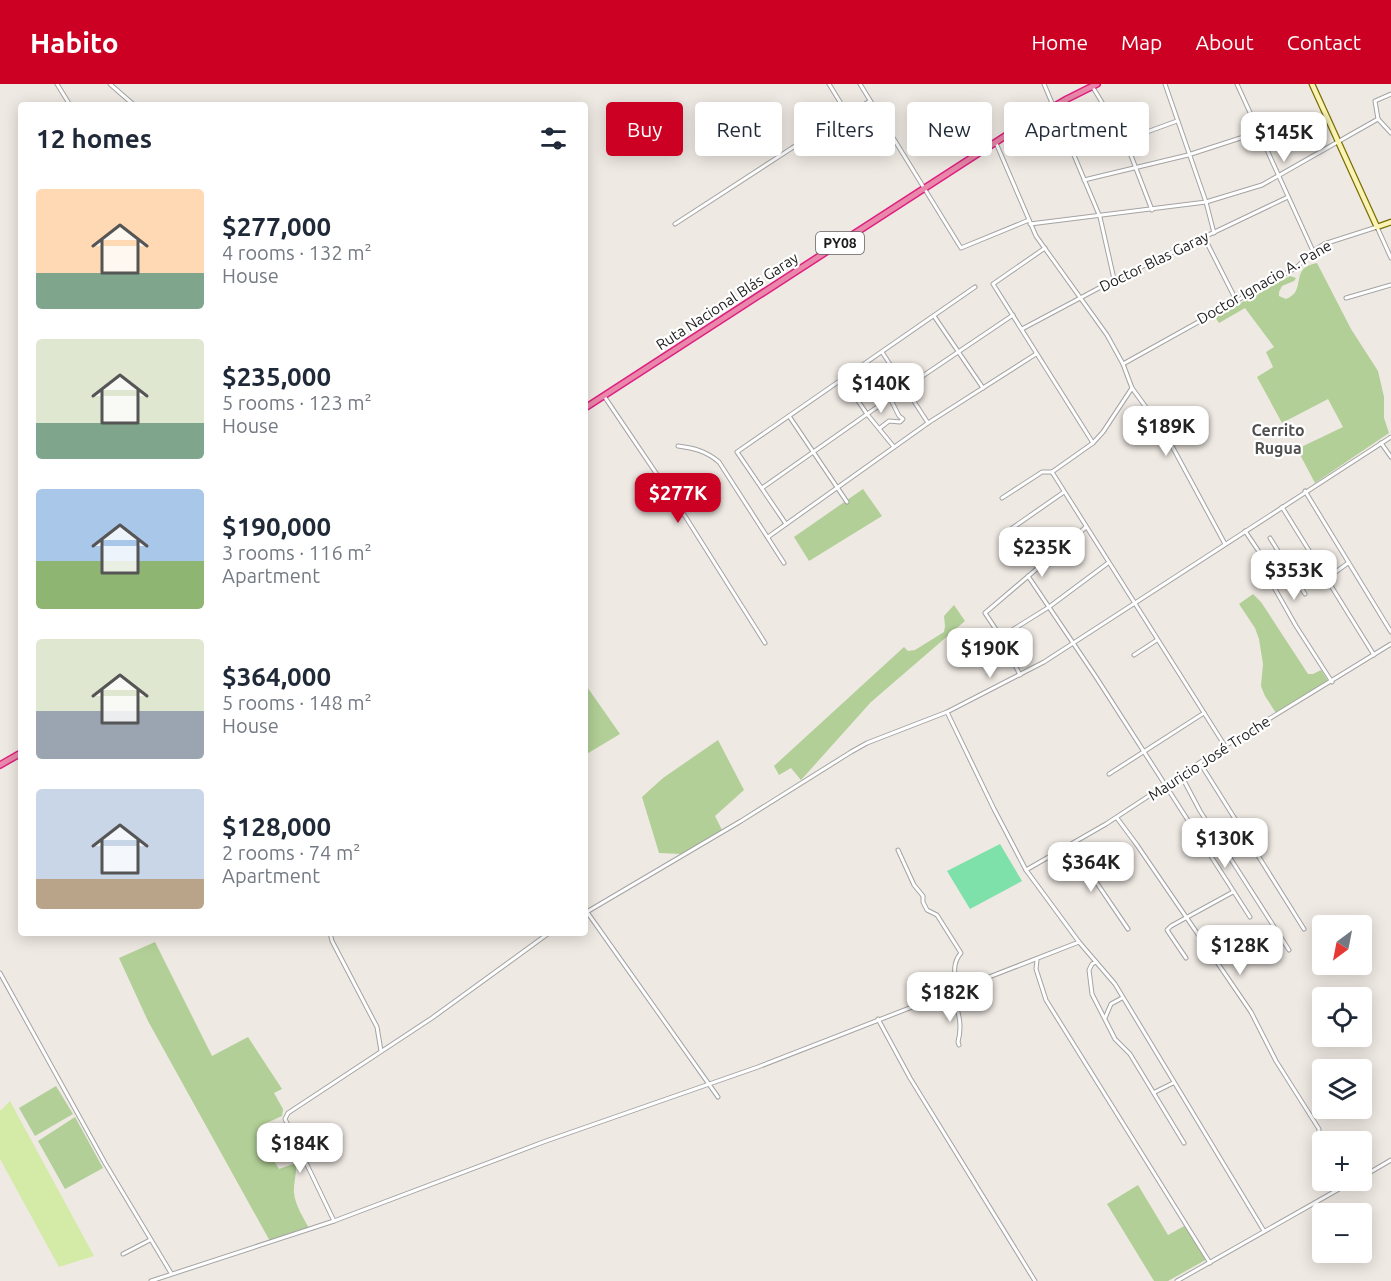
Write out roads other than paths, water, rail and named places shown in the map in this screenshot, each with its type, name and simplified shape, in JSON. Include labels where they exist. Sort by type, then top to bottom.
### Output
[{"type":"highway","name":"Ruta Nacional Blás Garay","points":[[1062,102],[1094,85]]},
{"type":"highway","name":"Ruta Nacional Blás Garay","points":[[588,406],[1004,138]]},
{"type":"highway","points":[[0,765],[18,755]]},
{"type":"street","points":[[57,84],[68,102]]},
{"type":"street","points":[[110,84],[131,102]]},
{"type":"street","points":[[829,84],[840,102]]},
{"type":"street","points":[[860,84],[961,248],[1030,222],[1100,217],[1206,202],[1262,185],[1378,119]]},
{"type":"street","points":[[1044,84],[1052,102]]},
{"type":"street","points":[[1165,84],[1206,202],[1214,233]]},
{"type":"street","points":[[1237,84],[1313,251]]},
{"type":"street","points":[[1312,84],[1391,258]]},
{"type":"street","points":[[1094,85],[1104,102]]},
{"type":"street","points":[[1391,94],[1375,101],[1378,119],[1391,133]]},
{"type":"street","points":[[1149,131],[1178,121]]},
{"type":"street","points":[[1084,180],[1188,154],[1259,132]]},
{"type":"street","points":[[996,143],[1030,222],[1045,248],[1107,335],[1123,364],[1132,388],[1166,435],[1225,544]]},
{"type":"street","points":[[675,224],[794,147]]},
{"type":"street","points":[[1074,156],[1100,217],[1114,280]]},
{"type":"street","points":[[1131,156],[1152,210]]},
{"type":"street","name":"Doctor Blas Garay","points":[[1022,329],[1114,280],[1288,197]]},
{"type":"street","points":[[1377,227],[1391,222]]},
{"type":"street","name":"Doctor Ignacio A. Pane","points":[[1123,364],[1297,267],[1313,251],[1324,244],[1377,227]]},
{"type":"street","points":[[1204,237],[1236,300]]},
{"type":"street","points":[[1045,248],[993,284],[1093,443]]},
{"type":"street","points":[[1346,298],[1391,285]]},
{"type":"street","points":[[786,524],[737,452],[975,287]]},
{"type":"street","points":[[934,315],[983,388]]},
{"type":"street","points":[[762,488],[1013,315]]},
{"type":"street","points":[[882,352],[928,423]]},
{"type":"street","points":[[768,537],[928,423],[1036,354]]},
{"type":"street","points":[[843,379],[867,414],[895,448]]},
{"type":"street","points":[[1002,498],[1042,472],[1052,472],[1093,443],[1132,388]]},
{"type":"street","points":[[604,396],[685,516],[765,644]]},
{"type":"street","points":[[880,428],[889,421],[900,422],[903,419],[899,416],[890,398]]},
{"type":"street","points":[[789,416],[847,502]]},
{"type":"street","points":[[588,911],[741,821],[859,747],[947,712],[1020,675],[1074,644],[1305,491],[1391,437]]},
{"type":"street","points":[[1382,443],[1391,458]]},
{"type":"street","points":[[678,446],[697,449],[718,462],[784,563]]},
{"type":"street","points":[[1052,472],[1225,746]]},
{"type":"street","points":[[1305,491],[1391,632]]},
{"type":"street","points":[[1008,531],[1064,492]]},
{"type":"street","points":[[1281,507],[1374,655]]},
{"type":"street","points":[[1020,675],[1001,637],[985,613],[1086,527]]},
{"type":"street","points":[[1245,531],[1267,564],[1267,575],[1296,626],[1332,682]]},
{"type":"street","points":[[1270,538],[1305,594]]},
{"type":"street","points":[[1267,564],[1281,556]]},
{"type":"street","points":[[1001,637],[1049,607],[1108,563]]},
{"type":"street","points":[[1326,579],[1348,563]]},
{"type":"street","points":[[1029,576],[1250,917]]},
{"type":"street","points":[[1134,655],[1157,640]]},
{"type":"street","name":"Mauricio José Troche","points":[[1026,870],[1117,817],[1225,746],[1391,644]]},
{"type":"street","points":[[947,712],[1026,870],[1079,942],[1115,984],[1264,1232]]},
{"type":"street","points":[[1109,774],[1204,712]]},
{"type":"street","points":[[1200,763],[1304,930]]},
{"type":"street","points":[[1180,775],[1200,811],[1289,950]]},
{"type":"street","points":[[1117,817],[1251,1012],[1276,1061],[1319,1131]]},
{"type":"street","points":[[1071,845],[1128,929]]},
{"type":"street","points":[[898,850],[914,885],[923,896],[927,910],[937,915],[961,953],[956,958],[955,965],[956,982],[959,989]]},
{"type":"street","points":[[1186,958],[1167,930],[1233,892]]},
{"type":"street","points":[[588,915],[718,1097]]},
{"type":"street","points":[[331,936],[377,1027],[381,1052]]},
{"type":"street","points":[[334,1221],[285,1119],[286,1116],[335,1080],[432,1018],[545,936]]},
{"type":"street","points":[[151,1281],[334,1221],[546,1141],[758,1066],[1079,942]]},
{"type":"street","points":[[1037,959],[1036,969],[1046,1000],[1210,1263]]},
{"type":"street","points":[[1096,962],[1089,970],[1092,994],[1115,1039],[1130,1054],[1184,1143]]},
{"type":"street","points":[[0,973],[105,1163],[171,1273]]},
{"type":"street","points":[[951,992],[960,1014],[959,1045]]},
{"type":"street","points":[[1105,1018],[1111,1004],[1122,998]]},
{"type":"street","points":[[878,1019],[910,1078],[1035,1281]]},
{"type":"street","points":[[1155,1092],[1173,1083]]},
{"type":"street","points":[[1372,1171],[1391,1160]]},
{"type":"street","points":[[1176,1281],[1337,1191]]},
{"type":"street","points":[[123,1254],[150,1240]]},
{"type":"district","name":"Cerrito Rugua","points":[[1278,439]]}]
